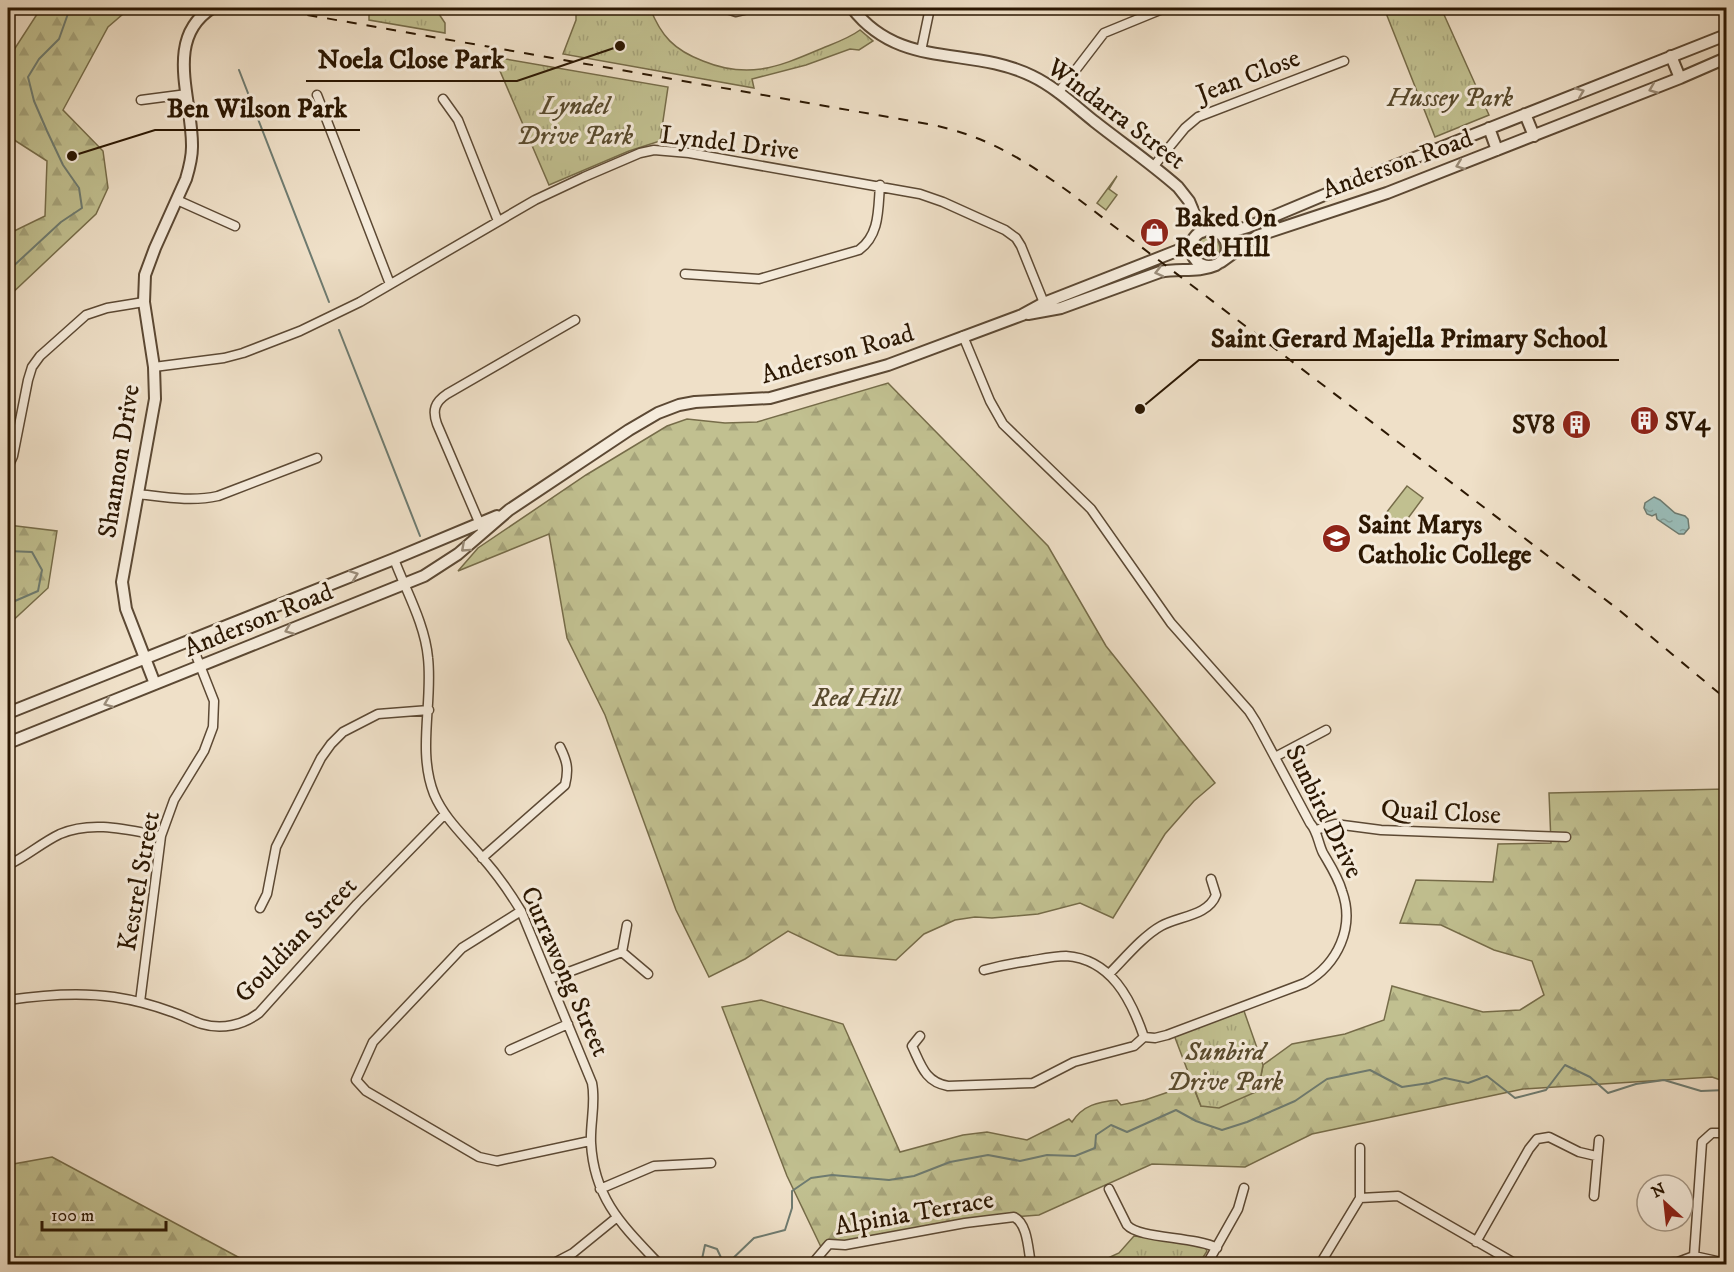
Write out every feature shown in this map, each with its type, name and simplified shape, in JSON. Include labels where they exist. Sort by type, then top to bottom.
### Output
[{"type":"street","name":"Shannon Drive","points":[[154,684],[126,609],[122,582],[155,399],[154,367],[144,289],[149,262],[186,179],[192,148],[183,66],[186,41],[196,22],[212,8]]},
{"type":"street","points":[[724,8],[736,12],[753,8]]},
{"type":"street","name":"Windarra Street","points":[[852,8],[880,36],[890,41],[921,51],[1004,66],[1031,75],[1058,93],[1173,183],[1185,195],[1198,235]]},
{"type":"street","points":[[921,51],[930,8]]},
{"type":"street","points":[[1058,93],[1104,33],[1165,8]]},
{"type":"street","name":"Anderson Road","points":[[1215,231],[1234,231],[1248,227],[1489,128],[1726,35]]},
{"type":"street","points":[[1671,56],[1680,78]]},
{"type":"street","name":"Anderson Road","points":[[1046,307],[1061,308],[1160,272],[1202,270],[1218,263],[1257,236],[1365,201],[1534,136],[1726,58]]},
{"type":"street","name":"Jean Close","points":[[1153,168],[1185,128],[1198,117],[1344,61]]},
{"type":"street","points":[[141,100],[187,94]]},
{"type":"street","points":[[317,94],[390,284]]},
{"type":"street","points":[[443,99],[458,120],[498,221]]},
{"type":"street","points":[[1525,114],[1534,136]]},
{"type":"street","points":[[1489,128],[1497,150]]},
{"type":"street","name":"Lyndel Drive","points":[[154,367],[216,360],[243,353],[336,315],[498,221],[569,184],[640,153],[654,150],[689,153],[880,185],[935,199],[1005,230],[1016,238],[1046,307]]},
{"type":"street","points":[[685,274],[759,279],[859,250],[867,244],[875,231],[880,185]]},
{"type":"street","points":[[177,200],[235,226]]},
{"type":"street","points":[[1215,231],[1222,236],[1227,245],[1226,255],[1218,263],[1205,266],[1195,260],[1191,249],[1198,235],[1215,231]]},
{"type":"street","name":"Anderson Road","points":[[8,743],[424,576],[447,563],[481,528],[635,426],[669,408],[695,402],[778,397],[888,365],[1046,307],[1173,252],[1198,235]]},
{"type":"street","points":[[8,467],[13,456],[28,380],[32,367],[40,356],[86,315],[107,308],[144,302]]},
{"type":"street","points":[[481,528],[434,417],[435,406],[447,393],[575,320]]},
{"type":"street","name":"Sunbird Drive","points":[[920,1036],[912,1046],[924,1073],[935,1083],[948,1086],[1033,1083],[1074,1062],[1134,1046],[1144,1037],[1155,1038],[1167,1035],[1305,983],[1318,975],[1330,963],[1340,948],[1345,931],[1346,905],[1342,889],[1318,842],[1316,830],[1249,711],[1171,623],[1091,509],[1012,434],[998,416],[963,336]]},
{"type":"street","points":[[138,494],[187,500],[204,499],[218,496],[317,458]]},
{"type":"street","name":"Anderson Road","points":[[8,713],[394,559],[481,528]]},
{"type":"street","name":"Currawong Street","points":[[394,559],[421,626],[425,642],[429,667],[426,747],[428,771],[434,793],[445,814],[507,887],[521,911],[592,1083],[594,1100],[590,1141],[600,1189],[616,1218],[659,1264]]},
{"type":"street","name":"Kestrel Street","points":[[140,1002],[161,836],[174,800],[204,751],[213,728],[214,701],[190,640]]},
{"type":"street","points":[[260,908],[267,894],[276,846],[321,758],[332,744],[343,732],[378,714],[429,710]]},
{"type":"street","points":[[8,737],[43,723],[62,721]]},
{"type":"street","points":[[1275,757],[1326,730]]},
{"type":"street","points":[[482,858],[565,784],[568,772],[567,761],[560,747]]},
{"type":"street","name":"Gouldian Street","points":[[8,1000],[79,995],[112,996],[174,1012],[201,1024],[212,1026],[238,1024],[250,1019],[259,1013],[357,904],[445,814]]},
{"type":"street","name":"Quail Close","points":[[1316,830],[1335,824],[1381,830],[1566,837]]},
{"type":"street","points":[[8,865],[58,835],[86,827],[104,827],[161,836]]},
{"type":"street","points":[[1109,974],[1160,927],[1211,904],[1216,895],[1211,879]]},
{"type":"street","points":[[521,911],[462,948],[373,1042],[356,1080],[366,1091],[479,1157],[497,1161],[590,1141]]},
{"type":"street","points":[[622,952],[627,925]]},
{"type":"street","points":[[550,980],[622,952]]},
{"type":"street","points":[[622,952],[648,974]]},
{"type":"street","points":[[984,970],[1066,956],[1093,963],[1109,974],[1132,1004],[1144,1037]]},
{"type":"street","points":[[510,1050],[568,1024]]},
{"type":"street","points":[[1694,1256],[1702,1142],[1712,1133],[1726,1133]]},
{"type":"street","points":[[1476,1242],[1523,1158],[1537,1139],[1549,1137],[1579,1152],[1596,1155]]},
{"type":"street","points":[[1594,1196],[1599,1140]]},
{"type":"street","points":[[1320,1264],[1360,1198],[1360,1148]]},
{"type":"street","points":[[600,1189],[654,1166],[711,1163]]},
{"type":"street","points":[[1207,1264],[1238,1209],[1244,1188]]},
{"type":"street","points":[[1109,1189],[1131,1229],[1137,1232],[1193,1239],[1217,1248]]},
{"type":"street","points":[[1360,1198],[1398,1196],[1516,1264]]},
{"type":"street","points":[[552,1264],[573,1252],[616,1218]]},
{"type":"street","name":"Alpinia Terrace","points":[[812,1264],[829,1244],[855,1243],[965,1222],[1014,1218],[1019,1220],[1023,1226],[1031,1264]]},
{"type":"street","points":[[1648,1264],[1678,1262],[1694,1256],[1726,1263]]},
{"type":"green space","points":[[41,8],[130,8],[108,27],[63,110],[103,151],[108,188],[96,214],[8,297],[8,234],[45,216],[47,161],[8,136],[8,59]]},
{"type":"green space","points":[[379,8],[435,8],[445,23],[445,33],[369,20],[369,11]]},
{"type":"green space","points":[[576,8],[650,8],[659,27],[676,47],[703,61],[734,69],[761,69],[789,62],[840,41],[860,30],[873,41],[859,50],[850,49],[806,65],[752,79],[754,88],[563,54],[576,20]]},
{"type":"green space","name":"Hussey Park","points":[[1384,8],[1441,8],[1489,115],[1435,137]]},
{"type":"green space","name":"Lyndel Drive Park","points":[[494,57],[668,87],[660,141],[629,151],[549,185]]},
{"type":"green space","points":[[1117,176],[1109,189],[1117,195],[1106,210],[1097,203]]},
{"type":"green space","points":[[1208,237],[1213,238],[1219,244],[1219,254],[1213,260],[1208,261],[1203,260],[1197,254],[1196,249],[1197,244],[1203,238]]},
{"type":"green space","name":"Red Hill","points":[[888,383],[1048,546],[1106,646],[1215,783],[1194,801],[1165,834],[1113,918],[1080,903],[1038,914],[955,920],[924,934],[896,960],[838,955],[788,931],[745,959],[709,977],[676,910],[605,715],[567,638],[549,534],[458,571],[478,548],[586,475],[667,426],[687,419],[725,423],[757,422]]},
{"type":"green space","points":[[1407,486],[1423,498],[1400,529],[1383,517]]},
{"type":"green space","points":[[8,525],[57,531],[48,588],[8,625]]},
{"type":"green space","points":[[1726,789],[1726,1082],[1712,1077],[1523,1089],[1312,1134],[1245,1167],[1152,1164],[1039,1215],[950,1222],[821,1247],[787,1176],[722,1007],[761,1000],[843,1024],[900,1152],[963,1135],[987,1132],[1027,1140],[1069,1119],[1072,1122],[1086,1108],[1097,1103],[1117,1100],[1121,1105],[1145,1100],[1192,1084],[1201,1106],[1258,1091],[1263,1065],[1292,1044],[1345,1034],[1384,1020],[1392,986],[1483,1012],[1520,1010],[1544,995],[1532,961],[1494,950],[1441,925],[1400,923],[1416,880],[1493,882],[1498,844],[1551,843],[1549,793]]},
{"type":"green space","name":"Sunbird Drive Park","points":[[1244,1011],[1263,1065],[1258,1091],[1219,1108],[1201,1106],[1174,1035]]},
{"type":"green space","points":[[52,1157],[251,1264],[8,1264],[8,1165]]},
{"type":"green space","points":[[1134,1236],[1203,1244],[1207,1251],[1199,1264],[1095,1264],[1119,1253]]},
{"type":"water","points":[[1654,497],[1675,513],[1688,519],[1689,528],[1684,534],[1679,534],[1657,519],[1656,514],[1652,516],[1647,514],[1644,508],[1645,503]]},
{"type":"waterway","points":[[8,271],[61,222],[82,208],[79,188],[63,165],[47,131],[34,101],[28,77],[39,59],[59,39],[70,8]]},
{"type":"waterway","points":[[239,70],[329,302]]},
{"type":"waterway","points":[[339,330],[420,536]]},
{"type":"waterway","points":[[8,551],[32,552],[42,570],[38,591],[8,604]]},
{"type":"waterway","points":[[727,1264],[754,1238],[785,1230],[792,1208],[792,1191],[811,1178],[832,1175],[889,1180],[914,1176],[950,1162],[988,1155],[1020,1161],[1047,1155],[1075,1156],[1095,1148],[1096,1135],[1111,1125],[1127,1132],[1176,1110],[1196,1121],[1222,1130],[1295,1101],[1327,1079],[1370,1070],[1402,1087],[1445,1078],[1468,1083],[1487,1076],[1515,1098],[1546,1090],[1565,1065],[1590,1077],[1608,1093],[1636,1084],[1664,1080],[1701,1091],[1726,1090]]},
{"type":"waterway","points":[[703,1264],[705,1245],[717,1249],[724,1264]]},
{"type":"railway","points":[[268,8],[928,124],[968,135],[1003,150],[1069,192],[1619,610],[1726,699]]},
{"type":"place","name":"Noela Close Park","points":[[620,46]]},
{"type":"place","name":"Ben Wilson Park","points":[[72,156]]},
{"type":"place","name":"Baked On Red HIll","points":[[1154,232]]},
{"type":"place","name":"Saint Gerard Majella Primary School","points":[[1140,409]]},
{"type":"place","name":"SV4","points":[[1644,421]]},
{"type":"place","name":"SV8","points":[[1576,424]]},
{"type":"place","name":"Saint Marys Catholic College","points":[[1337,539]]}]
